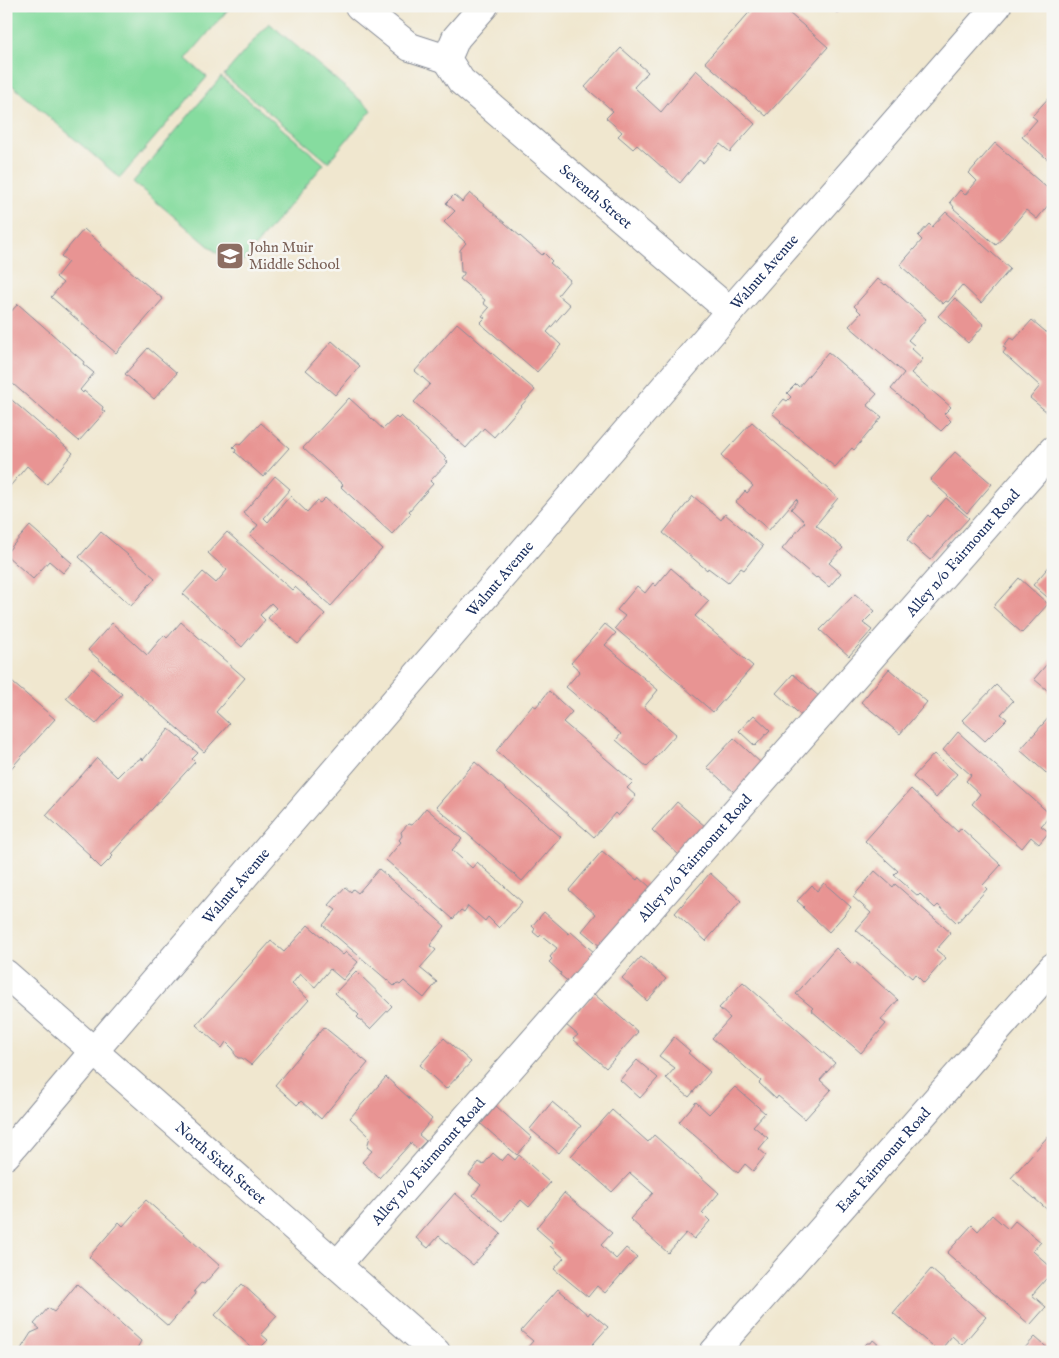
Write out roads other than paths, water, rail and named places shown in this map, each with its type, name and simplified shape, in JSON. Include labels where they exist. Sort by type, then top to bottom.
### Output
[{"type":"street","points":[[359,6],[410,47],[454,70],[456,38],[484,6]]},
{"type":"street","name":"Walnut Avenue","points":[[6,1155],[730,311],[997,6]]},
{"type":"street","name":"Seventh Street","points":[[454,70],[730,311]]},
{"type":"street","name":"Alley n/o Fairmount Road","points":[[337,1265],[1053,450]]},
{"type":"street","name":"East Fairmount Road","points":[[714,1352],[1053,966]]},
{"type":"street","name":"North Sixth Street","points":[[6,974],[436,1352]]},
{"type":"place","name":"John Muir Middle School","points":[[230,256]]}]
